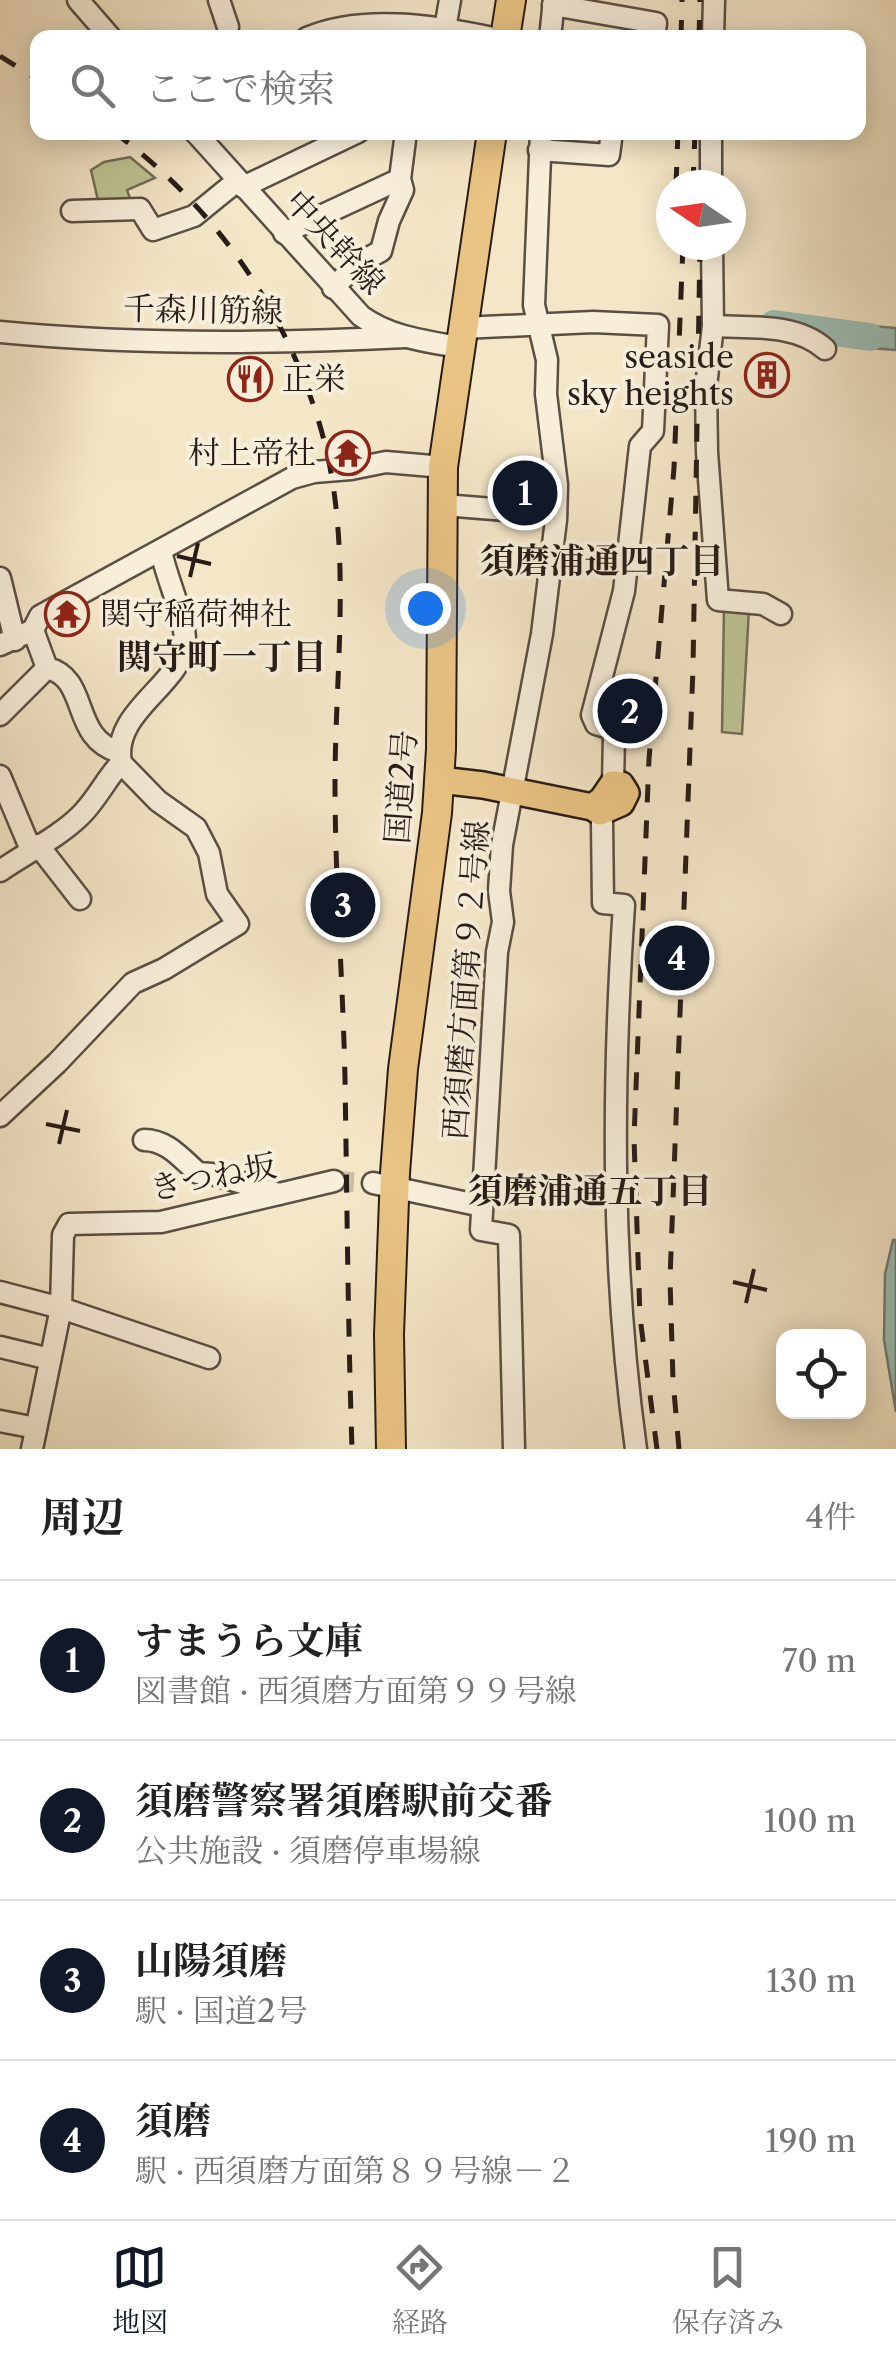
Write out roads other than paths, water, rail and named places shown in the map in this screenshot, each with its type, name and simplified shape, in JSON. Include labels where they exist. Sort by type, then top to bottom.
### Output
[{"type":"highway","points":[[506,30],[511,0]]},
{"type":"highway","name":"国道2号","points":[[392,1449],[383,1186],[403,1069],[440,780],[443,467],[491,140]]},
{"type":"main road","points":[[440,780],[511,791],[597,814],[622,804],[626,794],[621,784],[613,784]]},
{"type":"street","points":[[79,0],[104,30]]},
{"type":"street","points":[[219,0],[228,27]]},
{"type":"street","points":[[326,30],[409,24],[444,30],[450,0]]},
{"type":"street","points":[[713,30],[714,0]]},
{"type":"street","points":[[551,30],[554,2],[615,7],[655,30]]},
{"type":"street","name":"中央幹線","points":[[201,140],[333,288],[374,326],[405,337],[461,338],[592,322],[658,326],[654,431],[640,446],[624,592],[592,715],[596,724],[609,728],[614,736],[613,784]]},
{"type":"street","points":[[72,210],[140,209],[153,230],[194,216],[240,184],[340,140]]},
{"type":"street","points":[[333,288],[356,264],[380,251],[403,190],[400,178],[405,140]]},
{"type":"street","points":[[540,141],[609,155],[611,140]]},
{"type":"street","points":[[711,140],[712,170]]},
{"type":"street","name":"西須磨方面第９２号線","points":[[482,1206],[497,952],[503,922],[498,891],[511,791],[542,634],[556,514],[547,360],[534,305],[540,141]]},
{"type":"street","points":[[284,233],[400,178]]},
{"type":"street","points":[[712,260],[707,452],[718,600],[762,604],[782,614]]},
{"type":"street","points":[[713,326],[810,335],[826,349]]},
{"type":"street","name":"千森川筋線","points":[[0,332],[119,340],[320,342],[405,337]]},
{"type":"street","points":[[16,639],[40,616],[302,475],[386,462],[443,467]]},
{"type":"street","points":[[443,505],[556,514]]},
{"type":"street","points":[[0,871],[78,818],[120,757],[124,731],[182,658],[185,640],[180,614],[161,552]]},
{"type":"street","points":[[0,578],[16,639],[46,668],[68,679],[90,731],[103,747],[120,757],[158,801],[196,828],[209,853],[218,894],[238,924],[164,970],[134,983],[58,1063],[0,1116]]},
{"type":"street","points":[[0,715],[46,668]]},
{"type":"street","points":[[0,776],[34,848],[80,899]]},
{"type":"street","points":[[597,814],[603,903],[624,905],[616,1248],[636,1449]]},
{"type":"street","points":[[144,1140],[156,1140],[171,1148],[198,1174],[212,1174],[281,1194]]},
{"type":"street","name":"きつね坂","points":[[61,1308],[63,1236],[69,1224],[160,1222],[334,1181]]},
{"type":"street","points":[[383,1186],[482,1206],[481,1230],[509,1236],[514,1449]]},
{"type":"street","points":[[0,1292],[61,1308],[209,1358]]},
{"type":"street","points":[[0,1421],[34,1439],[61,1308]]},
{"type":"street","points":[[0,1347],[50,1359]]},
{"type":"water","points":[[872,326],[896,328],[896,350],[870,348]]},
{"type":"water","points":[[893,1240],[896,1412],[884,1340],[885,1274]]},
{"type":"waterway","points":[[774,324],[870,337]]},
{"type":"tunnel","points":[[334,1181],[373,1183]]},
{"type":"railway","points":[[681,30],[682,0]]},
{"type":"railway","points":[[699,30],[700,0]]},
{"type":"railway","points":[[0,56],[30,75]]},
{"type":"railway","points":[[124,140],[211,223],[262,295],[302,374],[329,461],[339,552],[335,821],[345,1079],[352,1449]]},
{"type":"railway","points":[[677,170],[678,140]]},
{"type":"railway","points":[[694,170],[695,140]]},
{"type":"railway","points":[[657,1449],[640,1317],[634,1138],[649,759],[674,468],[682,260]]},
{"type":"railway","points":[[679,1449],[670,1279],[693,668],[700,260]]},
{"type":"place","name":"seaside sky heights","points":[[767,375]]},
{"type":"place","name":"正栄","points":[[250,379]]},
{"type":"place","name":"村上帝社","points":[[348,453]]},
{"type":"place","name":"すまうら文庫","points":[[525,493]]},
{"type":"place","name":"関守稲荷神社","points":[[67,614]]},
{"type":"place","name":"須磨警察署須磨駅前交番","points":[[630,711]]},
{"type":"place","name":"山陽須磨","points":[[343,905]]},
{"type":"place","name":"須磨","points":[[677,958]]},
{"type":"district","name":"須磨浦通四丁目","points":[[602,561]]},
{"type":"district","name":"関守町一丁目","points":[[222,657]]},
{"type":"district","name":"須磨浦通五丁目","points":[[590,1191]]}]
